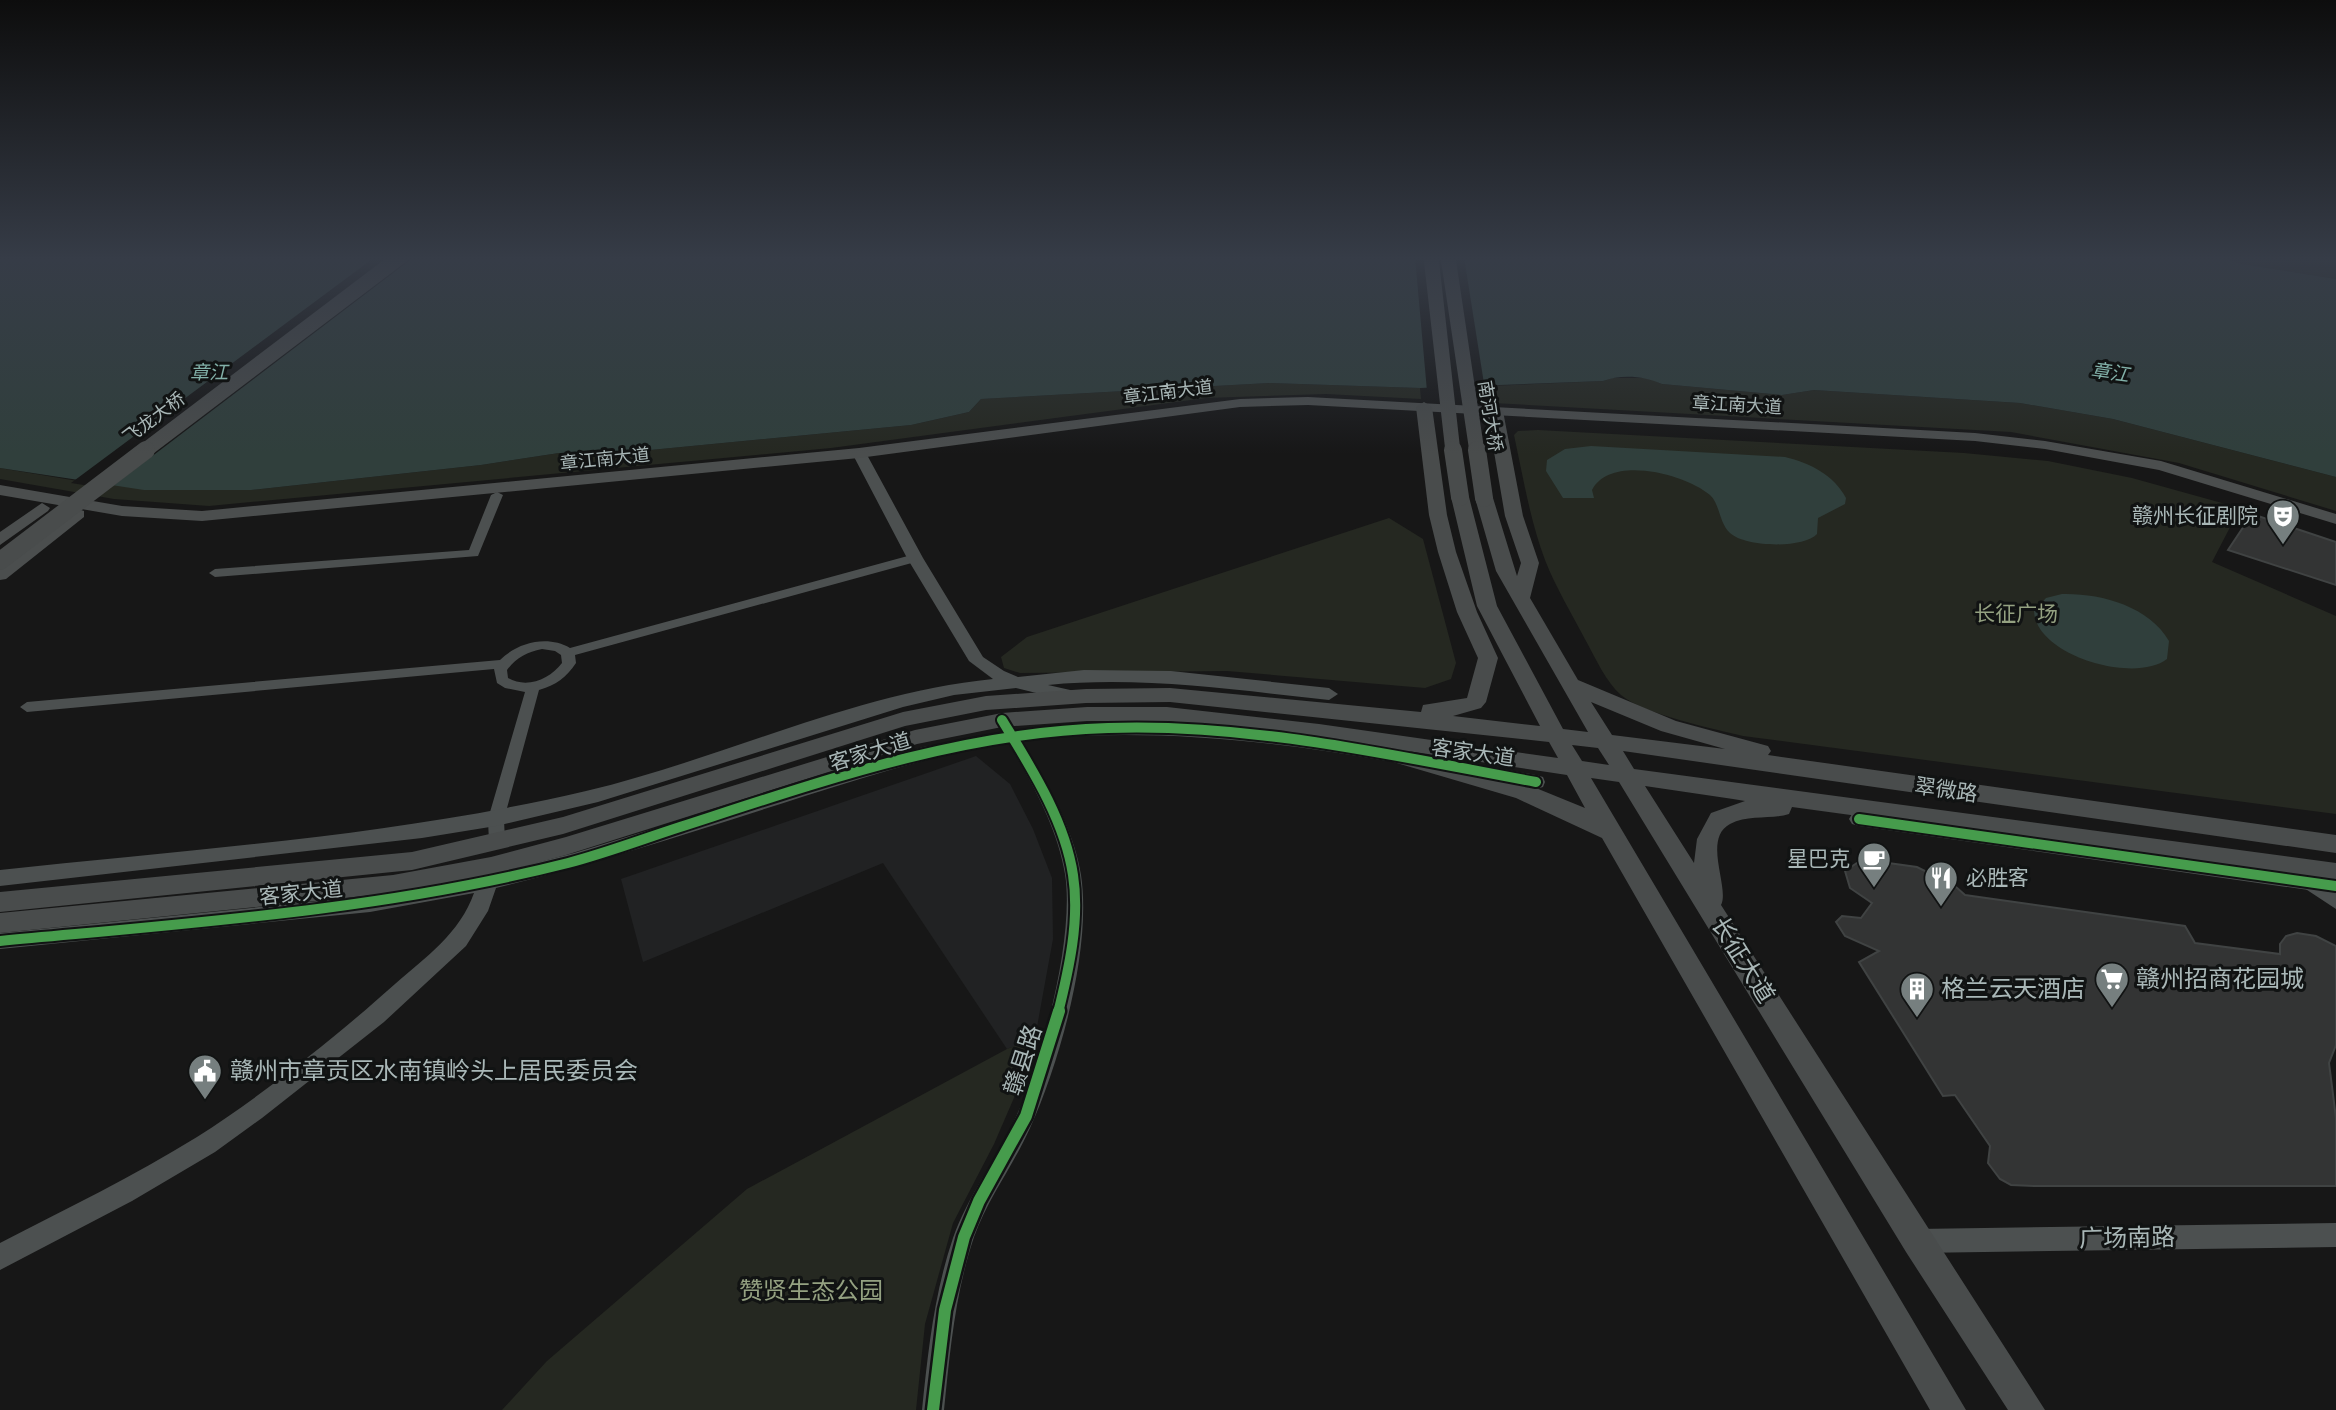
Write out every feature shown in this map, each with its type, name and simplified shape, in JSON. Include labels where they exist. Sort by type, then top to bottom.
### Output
[{"type":"main road","name":"飞龙大桥","points":[[0,550],[302,323]]},
{"type":"main road","name":"飞龙大桥","points":[[0,561],[313,323]]},
{"type":"main road","name":"南河大桥","points":[[1438,323],[1460,497],[1476,561]]},
{"type":"main road","name":"南河大桥","points":[[1458,323],[1484,498]]},
{"type":"main road","name":"章江南大道","points":[[0,502],[144,522],[195,523],[498,495],[861,456],[1240,408],[1307,407],[1424,411],[1979,443],[2047,450],[2160,471],[2336,521]]},
{"type":"main road","name":"章江南大道","points":[[1424,411],[1494,411],[1961,436],[2045,444],[2161,466],[2336,521]]},
{"type":"main road","points":[[1328,701],[1444,710],[1474,703],[1479,697],[1488,658],[1461,593],[1438,515],[1424,411]]},
{"type":"main road","points":[[1494,411],[1514,516],[1530,563],[1522,596]]},
{"type":"main road","name":"章江南大道","points":[[0,490],[122,511],[202,516],[861,456]]},
{"type":"main road","name":"长征大道","points":[[1484,498],[1500,558],[1570,685],[1917,1241],[2028,1410]]},
{"type":"main road","points":[[0,540],[42,509]]},
{"type":"main road","points":[[0,575],[78,514]]},
{"type":"main road","points":[[1461,593],[1476,561]]},
{"type":"main road","points":[[1476,561],[1487,606],[1507,648],[1611,834],[1949,1410]]},
{"type":"main road","points":[[1473,624],[1507,648]]},
{"type":"main road","points":[[1570,685],[1668,726],[1836,774]]},
{"type":"main road","name":"客家大道","points":[[0,902],[412,861],[493,864],[903,719],[986,703],[1170,695],[1328,701],[1556,735]]},
{"type":"main road","name":"客家大道","points":[[0,923],[393,884],[566,846],[915,737],[1007,729],[1087,714],[1167,714],[1319,731],[1627,775]]},
{"type":"main road","points":[[1319,731],[1561,806],[1611,834]]},
{"type":"main road","name":"翠微路","points":[[1556,735],[2336,844]]},
{"type":"main road","name":"翠微路","points":[[1627,775],[1855,812],[2336,872]]},
{"type":"main road","points":[[1719,922],[1703,862],[1707,840],[1719,819],[1745,809],[1855,812]]},
{"type":"street","points":[[861,456],[915,558],[977,661],[990,673],[1013,682],[1079,697]]},
{"type":"street","points":[[215,573],[474,552],[498,495]]},
{"type":"street","points":[[27,707],[503,664],[515,654],[533,647],[558,647],[568,653],[915,558]]},
{"type":"street","points":[[503,664],[500,675],[506,684],[533,686],[561,674],[569,663],[568,653]]},
{"type":"street","points":[[929,714],[941,707],[959,688],[977,661]]},
{"type":"street","points":[[0,878],[422,831],[496,819],[598,794],[900,702],[959,688],[1084,676],[1171,677],[1328,701]]},
{"type":"street","points":[[0,1257],[123,1193],[206,1144],[254,1111],[376,1015],[459,940],[478,911],[493,864],[496,819],[533,686]]},
{"type":"street","points":[[1007,729],[1044,732],[1179,727],[1326,744],[1536,782]]},
{"type":"street","name":"赣县路","points":[[933,1410],[943,1310],[973,1215],[1026,1117],[1061,1006],[1074,913],[1073,874],[1061,838],[1007,729]]},
{"type":"street","points":[[1855,812],[2336,886]]},
{"type":"street","points":[[0,942],[370,904],[493,864]]},
{"type":"street","points":[[2283,864],[2336,903]]},
{"type":"street","name":"广场南路","points":[[1917,1241],[2336,1235]]},
{"type":"shaded area","points":[[976,756],[1010,784],[1033,829],[1052,878],[1053,939],[1035,1038],[1007,1049],[883,863],[643,962],[621,879]]},
{"type":"green space","points":[[1612,378],[1649,378],[1662,384],[1782,395],[1814,390],[2020,403],[2113,419],[2336,477],[2336,511],[2179,463],[2011,432],[1493,403],[1489,386],[1603,381]]},
{"type":"green space","points":[[1269,383],[1420,388],[1421,399],[1326,394],[1206,398],[831,448],[209,506],[114,499],[0,479],[0,468],[84,482],[251,490],[481,465],[559,453],[609,454],[911,425],[969,412],[981,399]]},
{"type":"green space","name":"长征广场","points":[[1518,431],[1964,453],[2048,461],[2132,478],[2240,508],[2212,562],[2336,616],[2336,814],[1743,736],[1679,720],[1631,702],[1616,690],[1602,670],[1545,560],[1527,498],[1514,435]]},
{"type":"green space","points":[[1389,518],[1423,539],[1456,663],[1451,679],[1425,688],[1227,671],[1020,673],[1004,668],[1001,657],[1027,637]]},
{"type":"green space","name":"赞贤生态公园","points":[[1035,1038],[1020,1084],[994,1144],[953,1223],[925,1324],[916,1410],[502,1410],[547,1361],[747,1189],[1007,1049]]},
{"type":"water","name":"章江","points":[[0,323],[2336,323],[2336,477],[2113,419],[2020,403],[1814,390],[1782,395],[1662,384],[1625,377],[1603,381],[1420,388],[1269,383],[981,399],[969,412],[911,425],[609,454],[559,453],[481,465],[251,490],[144,490],[0,468]]},
{"type":"water","points":[[1591,446],[1785,457],[1812,467],[1828,477],[1841,490],[1846,498],[1845,504],[1818,518],[1817,534],[1810,539],[1774,544],[1737,538],[1726,529],[1710,495],[1684,480],[1649,471],[1631,470],[1601,479],[1592,490],[1594,498],[1563,498],[1546,471],[1547,460],[1565,449]]},
{"type":"water","points":[[2062,594],[2107,599],[2136,610],[2160,629],[2169,641],[2167,659],[2152,666],[2111,667],[2069,653],[2051,641],[2039,627],[2034,611],[2046,598]]},
{"type":"pier","points":[[286,323],[327,323],[109,489],[71,483]]},
{"type":"pier","points":[[1421,323],[1474,323],[1485,390],[1427,391]]},
{"type":"building","name":"赣州长征剧院","points":[[2252,514],[2336,542],[2336,585],[2228,550]]},
{"type":"building","name":"赣州招商花园城","points":[[1874,861],[1917,867],[1955,886],[1965,895],[2185,926],[2195,943],[2280,954],[2280,944],[2286,936],[2297,933],[2316,936],[2336,946],[2336,1045],[2329,1063],[2336,1118],[2336,1186],[2034,1186],[2011,1185],[2000,1179],[1988,1163],[1990,1146],[1955,1095],[1943,1096],[1859,962],[1879,951],[1845,936],[1836,922],[1842,916],[1861,918],[1872,903],[1850,888],[1845,871],[1857,863]]},
{"type":"cycle path","points":[[933,1410],[945,1310],[956,1261],[973,1214],[1020,1129],[1035,1091],[1054,1030],[1069,963],[1073,930],[1073,874],[1062,836],[1044,795],[1002,720]]},
{"type":"cycle path","points":[[0,941],[286,912],[498,879],[582,859],[860,770],[952,747],[1045,732],[1107,728],[1230,732],[1353,748],[1536,782]]},
{"type":"cycle path","points":[[1859,819],[2336,886]]},
{"type":"place","name":"赣州长征剧院","points":[[2283,546]]},
{"type":"place","name":"星巴克","points":[[1874,889]]},
{"type":"place","name":"必胜客","points":[[1941,908]]},
{"type":"place","name":"赣州招商花园城","points":[[2112,1009]]},
{"type":"place","name":"格兰云天酒店","points":[[1917,1019]]},
{"type":"place","name":"赣州市章贡区水南镇岭头上居民委员会","points":[[205,1101]]}]
